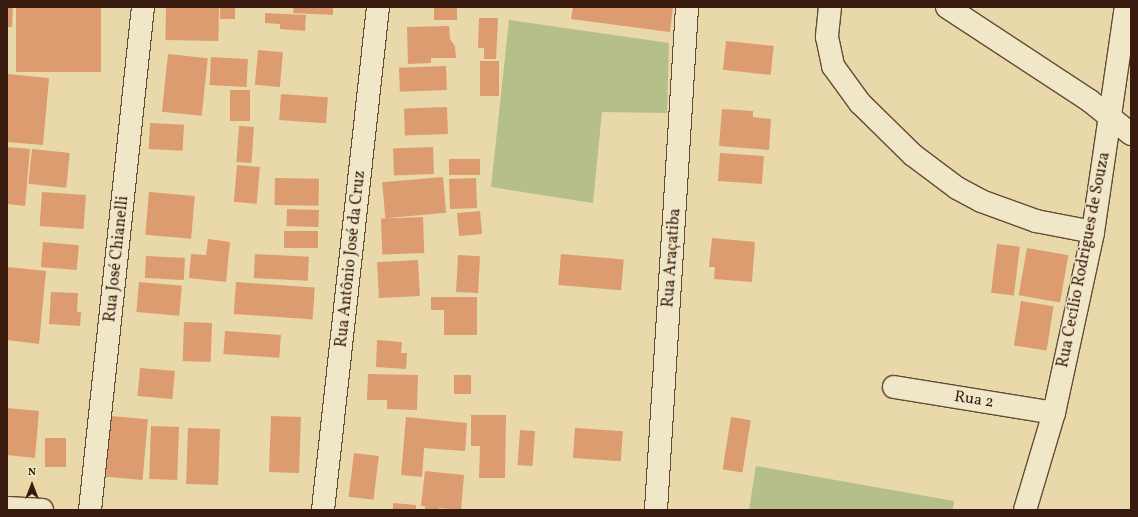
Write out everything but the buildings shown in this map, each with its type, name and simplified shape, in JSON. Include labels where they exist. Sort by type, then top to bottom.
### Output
[{"type":"street","name":"Rua José Chianelli","points":[[90,510],[143,7]]},
{"type":"street","name":"Rua Antônio José da Cruz","points":[[323,510],[378,7]]},
{"type":"street","name":"Rua Araçatiba","points":[[656,510],[687,7]]},
{"type":"street","points":[[830,7],[828,38],[833,66],[860,103],[913,155],[957,188],[981,201],[1036,221],[1093,232]]},
{"type":"street","points":[[947,7],[1111,116],[1131,134]]},
{"type":"street","name":"Rua Cecílio Rodrigues de Souza","points":[[1025,510],[1054,413],[1093,232],[1126,7]]},
{"type":"street","name":"Rua 2","points":[[894,387],[1054,413]]},
{"type":"street","points":[[7,508],[42,510]]},
{"type":"green space","points":[[509,20],[669,43],[667,113],[602,112],[593,203],[491,187]]},
{"type":"green space","points":[[756,466],[954,501],[953,510],[749,510]]}]
